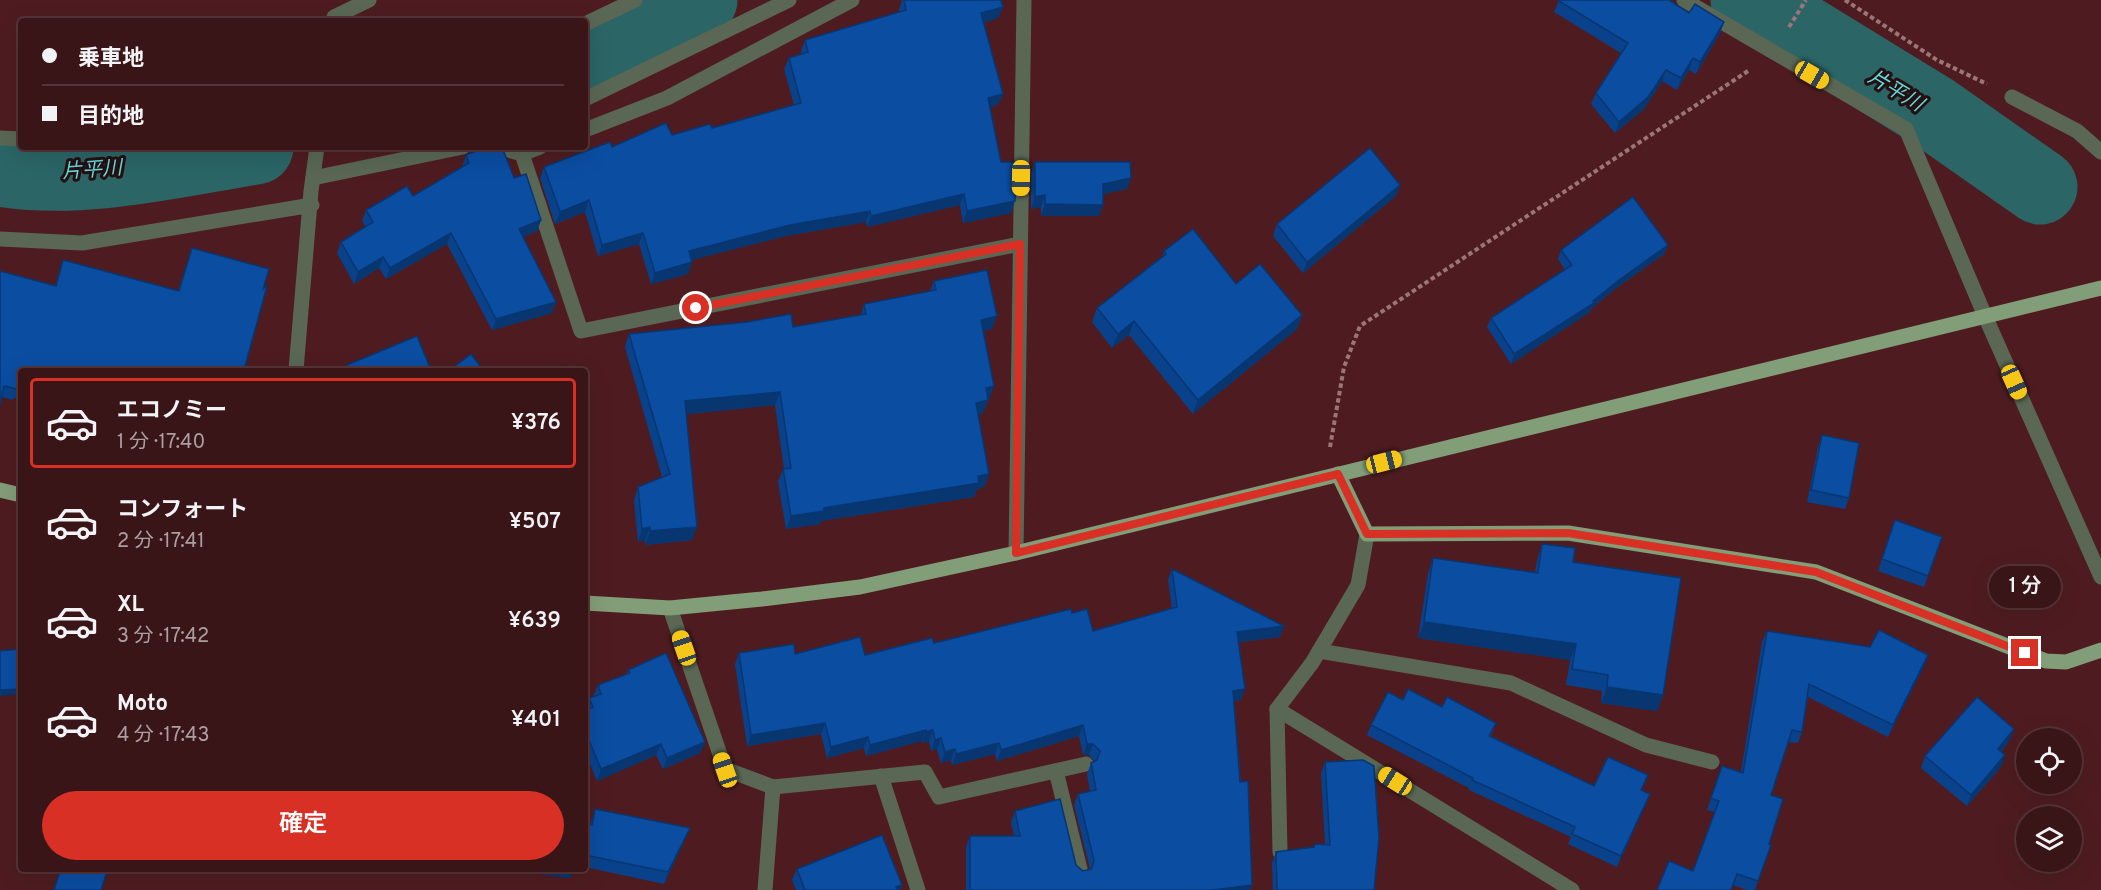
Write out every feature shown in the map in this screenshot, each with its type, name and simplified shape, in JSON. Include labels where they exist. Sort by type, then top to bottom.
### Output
[{"type":"main road","points":[[588,603],[670,608],[860,586],[1016,553],[2101,288]]},
{"type":"main road","points":[[1338,474],[1367,534],[1568,533],[1816,572],[2046,661],[2066,662],[2101,650]]},
{"type":"main road","points":[[0,490],[18,494]]},
{"type":"street","points":[[334,18],[369,0]]},
{"type":"street","points":[[588,23],[635,0]]},
{"type":"street","points":[[588,98],[789,0]]},
{"type":"street","points":[[588,129],[667,98],[852,0]]},
{"type":"street","points":[[1016,553],[1024,0]]},
{"type":"street","points":[[1684,0],[1778,47],[1906,129],[1985,316],[2101,578]]},
{"type":"street","points":[[2012,97],[2076,131],[2101,152]]},
{"type":"street","points":[[0,138],[18,139]]},
{"type":"street","points":[[296,368],[317,150]]},
{"type":"street","points":[[313,178],[448,150]]},
{"type":"street","points":[[508,150],[522,154],[532,150]]},
{"type":"street","points":[[522,154],[581,331],[1020,244]]},
{"type":"street","points":[[0,239],[82,243],[312,205]]},
{"type":"street","points":[[1280,852],[1277,709],[1319,651],[1358,585],[1367,534]]},
{"type":"street","points":[[670,608],[725,770],[773,787],[924,772],[939,797],[1086,764]]},
{"type":"street","points":[[1319,651],[1511,683],[1646,745],[1712,762]]},
{"type":"street","points":[[1277,709],[1572,890]]},
{"type":"street","points":[[1056,771],[1081,873]]},
{"type":"street","points":[[881,776],[918,890]]},
{"type":"street","points":[[765,890],[773,787]]},
{"type":"path","points":[[1338,474],[1329,445],[1344,367],[1360,326],[1778,47],[1806,0]]},
{"type":"path","points":[[1845,0],[1937,60],[2012,97]]},
{"type":"building","points":[[904,0],[1001,0],[1003,7],[981,13],[1003,94],[988,98],[1001,162],[1016,162],[1015,201],[967,211],[964,194],[871,216],[870,211],[790,225],[689,251],[692,262],[655,273],[643,233],[602,245],[589,200],[560,212],[544,167],[610,142],[612,147],[666,123],[672,135],[710,124],[712,128],[801,103],[789,58],[808,52],[805,40],[906,10]]},
{"type":"building","points":[[1559,0],[1669,0],[1689,13],[1695,4],[1724,22],[1700,62],[1693,58],[1681,78],[1666,70],[1648,97],[1619,122],[1596,93],[1628,43]]},
{"type":"building","points":[[1370,148],[1400,185],[1307,262],[1277,224]]},
{"type":"building","points":[[480,150],[503,150],[514,178],[526,174],[541,220],[519,229],[556,302],[496,319],[451,233],[390,268],[383,257],[358,272],[341,242],[373,222],[366,210],[407,186],[413,196],[469,163],[466,155]]},
{"type":"building","points":[[1035,162],[1130,162],[1131,178],[1103,184],[1103,205],[1045,204],[1045,195],[1035,197]]},
{"type":"building","points":[[1633,197],[1668,245],[1619,280],[1593,301],[1594,303],[1514,354],[1491,318],[1572,265],[1561,250]]},
{"type":"building","points":[[1193,229],[1236,284],[1260,264],[1302,315],[1198,400],[1134,321],[1118,334],[1097,308],[1166,254],[1164,251]]},
{"type":"building","points":[[192,248],[269,269],[263,289],[267,286],[245,368],[18,368],[18,387],[17,389],[4,386],[0,405],[0,271],[56,286],[63,260],[179,291]]},
{"type":"building","points":[[987,270],[997,316],[981,320],[994,386],[986,388],[988,400],[976,403],[989,474],[978,476],[979,483],[824,508],[824,511],[791,516],[783,469],[791,468],[780,392],[685,401],[697,527],[650,531],[650,527],[642,529],[638,487],[670,474],[629,334],[747,322],[791,314],[793,327],[866,314],[864,304],[936,290],[934,281]]},
{"type":"building","points":[[417,336],[430,368],[348,368],[347,365]]},
{"type":"building","points":[[471,354],[482,368],[453,368]]},
{"type":"building","points":[[1822,435],[1859,443],[1849,498],[1811,490]]},
{"type":"building","points":[[1895,520],[1942,537],[1928,576],[1882,559]]},
{"type":"building","points":[[1542,544],[1575,548],[1573,562],[1681,578],[1663,695],[1607,687],[1608,675],[1572,669],[1576,644],[1424,622],[1433,558],[1538,573]]},
{"type":"building","points":[[1172,569],[1284,626],[1237,632],[1245,689],[1233,691],[1240,782],[1248,781],[1252,885],[1213,890],[970,890],[970,836],[1020,836],[1015,811],[1060,799],[1076,865],[1083,871],[1092,869],[1094,860],[1078,794],[1096,790],[1091,763],[1097,760],[1100,751],[1093,744],[1087,744],[1083,725],[1001,750],[999,743],[956,754],[955,749],[945,752],[941,738],[935,740],[933,730],[870,745],[868,737],[831,747],[825,723],[751,735],[739,653],[794,644],[795,654],[860,637],[865,655],[932,638],[934,643],[1071,609],[1072,613],[1087,609],[1093,631],[1177,607]]},
{"type":"building","points":[[1879,630],[1928,655],[1893,725],[1809,684],[1802,732],[1792,730],[1771,795],[1783,799],[1769,844],[1771,845],[1758,881],[1737,874],[1731,890],[1657,890],[1669,861],[1693,871],[1719,801],[1711,798],[1722,766],[1743,773],[1767,631],[1870,647]]},
{"type":"building","points":[[18,649],[18,689],[0,690],[0,651]]},
{"type":"building","points":[[666,653],[705,742],[667,758],[661,744],[601,769],[588,738],[588,709],[593,707],[589,698],[601,694],[598,685],[630,673],[628,670]]},
{"type":"building","points":[[1408,689],[1442,707],[1447,697],[1496,723],[1489,736],[1594,786],[1608,757],[1648,775],[1641,790],[1650,794],[1621,856],[1572,834],[1575,827],[1472,780],[1473,778],[1371,725],[1388,692],[1403,700]]},
{"type":"building","points":[[1977,697],[2014,729],[1998,749],[2005,755],[1971,795],[1925,756]]},
{"type":"building","points":[[1363,760],[1374,766],[1379,838],[1374,890],[1277,890],[1276,852],[1314,847],[1315,844],[1330,845],[1325,762]]},
{"type":"building","points":[[595,809],[690,828],[668,872],[588,856],[588,824],[592,825]]},
{"type":"building","points":[[882,835],[902,885],[896,887],[898,890],[805,890],[797,869]]},
{"type":"building","points":[[60,872],[107,872],[101,890],[54,890]]},
{"type":"waterway","name":"片平川","points":[[588,58],[700,0]]},
{"type":"waterway","name":"片平川","points":[[1748,0],[1933,112],[2040,187]]},
{"type":"waterway","name":"片平川","points":[[0,169],[31,173],[95,172],[238,150]]},
{"type":"route","points":[[696,308],[1020,244],[1016,553],[1338,474],[1367,534],[1568,533],[1816,572],[2025,653]]}]
